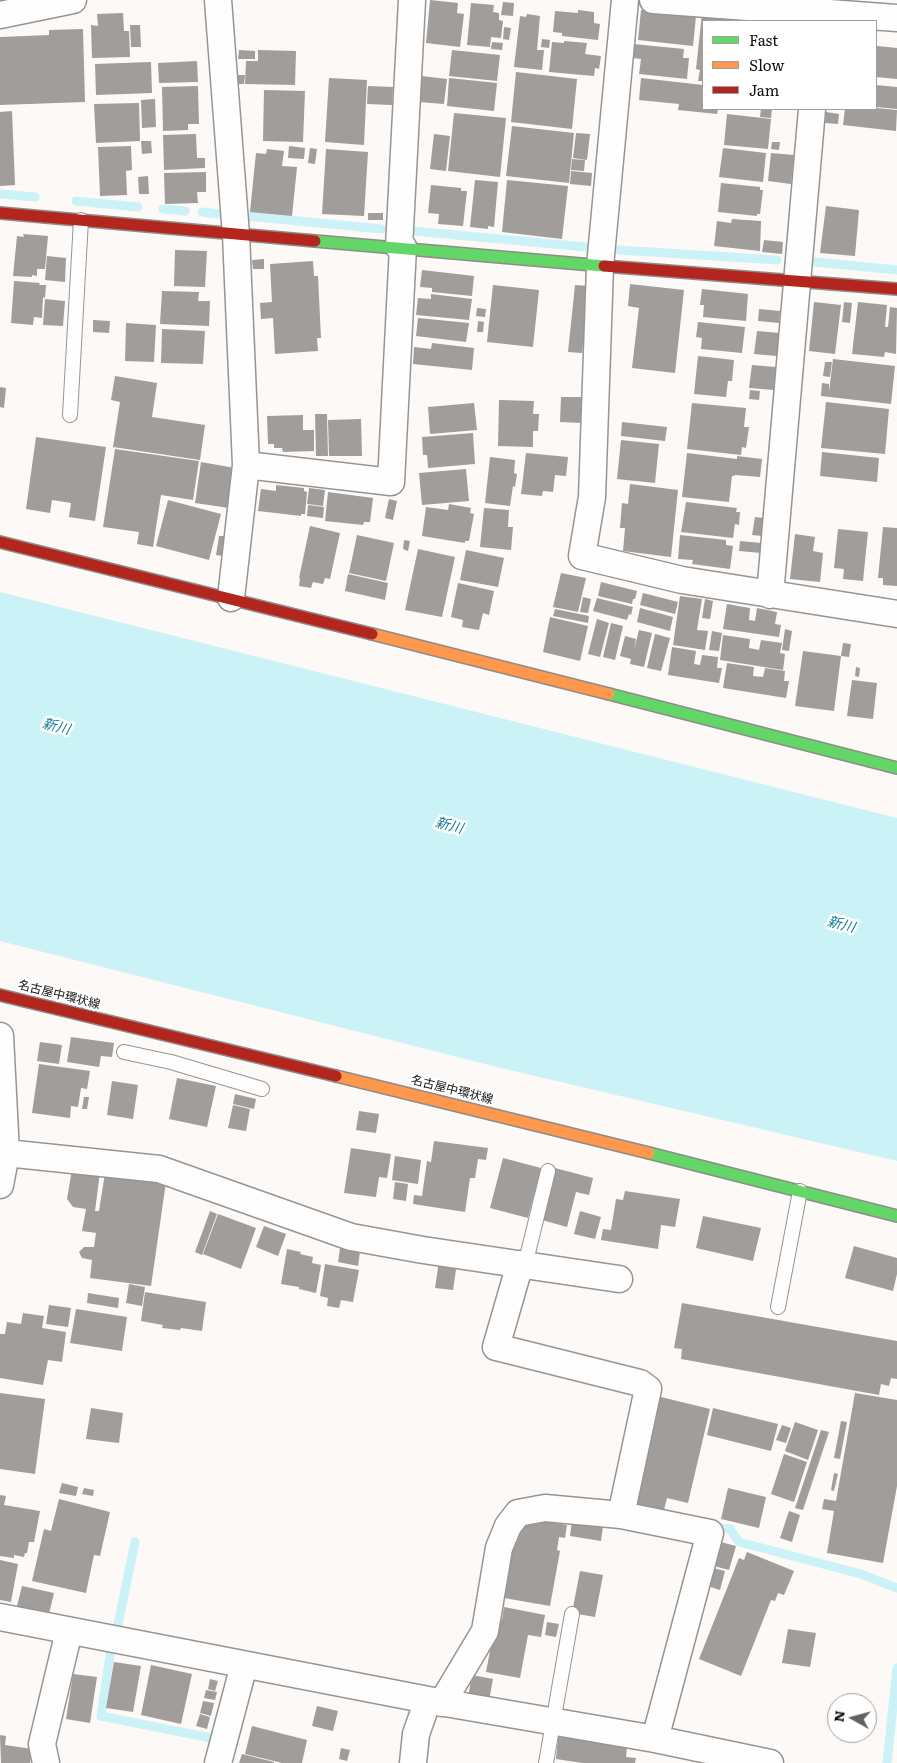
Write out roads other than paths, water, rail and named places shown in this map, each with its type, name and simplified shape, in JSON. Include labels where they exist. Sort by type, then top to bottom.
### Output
[{"type":"street","points":[[0,15],[73,0]]},
{"type":"street","points":[[218,0],[236,235],[246,465],[231,598]]},
{"type":"street","points":[[246,465],[391,482],[412,0]]},
{"type":"street","points":[[624,0],[600,266],[592,497],[582,556],[682,580],[897,614]]},
{"type":"street","points":[[653,0],[897,18]]},
{"type":"street","points":[[770,595],[812,110]]},
{"type":"street","points":[[0,213],[600,266],[897,289]]},
{"type":"street","points":[[0,542],[231,598],[897,768]]},
{"type":"street","name":"名古屋中環状線","points":[[0,995],[501,1116],[897,1216]]},
{"type":"street","points":[[0,1036],[6,1153],[0,1185]]},
{"type":"street","points":[[6,1153],[159,1169],[351,1237],[619,1280]]},
{"type":"street","points":[[522,1264],[496,1347],[640,1383],[648,1388],[621,1515]]},
{"type":"street","points":[[413,1763],[416,1734],[435,1701],[485,1632],[499,1548],[508,1526],[518,1513],[545,1508],[621,1515],[710,1533],[655,1739]]},
{"type":"street","points":[[0,1617],[435,1701],[655,1739],[770,1763]]},
{"type":"street","points":[[46,1763],[42,1744],[69,1630]]},
{"type":"street","points":[[218,1763],[244,1665]]},
{"type":"lane","points":[[70,415],[81,220]]},
{"type":"lane","points":[[171,1062],[176,1037]]},
{"type":"lane","points":[[124,1052],[171,1062],[262,1089]]},
{"type":"lane","points":[[522,1264],[548,1171]]},
{"type":"lane","points":[[778,1308],[800,1191]]},
{"type":"lane","points":[[546,1763],[572,1614]]},
{"type":"water","name":"新川","points":[[0,592],[897,818],[897,1161],[501,1068],[0,941]]},
{"type":"waterway","points":[[0,194],[35,197]]},
{"type":"waterway","points":[[76,201],[138,207]]},
{"type":"waterway","points":[[163,209],[185,211]]},
{"type":"waterway","points":[[202,212],[220,214]]},
{"type":"waterway","points":[[246,216],[382,229]]},
{"type":"waterway","points":[[413,231],[586,247]]},
{"type":"waterway","points":[[619,250],[777,260]]},
{"type":"waterway","points":[[815,262],[897,270]]},
{"type":"waterway","points":[[719,1528],[730,1529],[739,1542],[861,1574],[897,1588]]},
{"type":"waterway","points":[[117,1629],[135,1542]]},
{"type":"waterway","points":[[111,1648],[101,1716],[216,1739]]},
{"type":"waterway","points":[[887,1763],[897,1668]]}]
